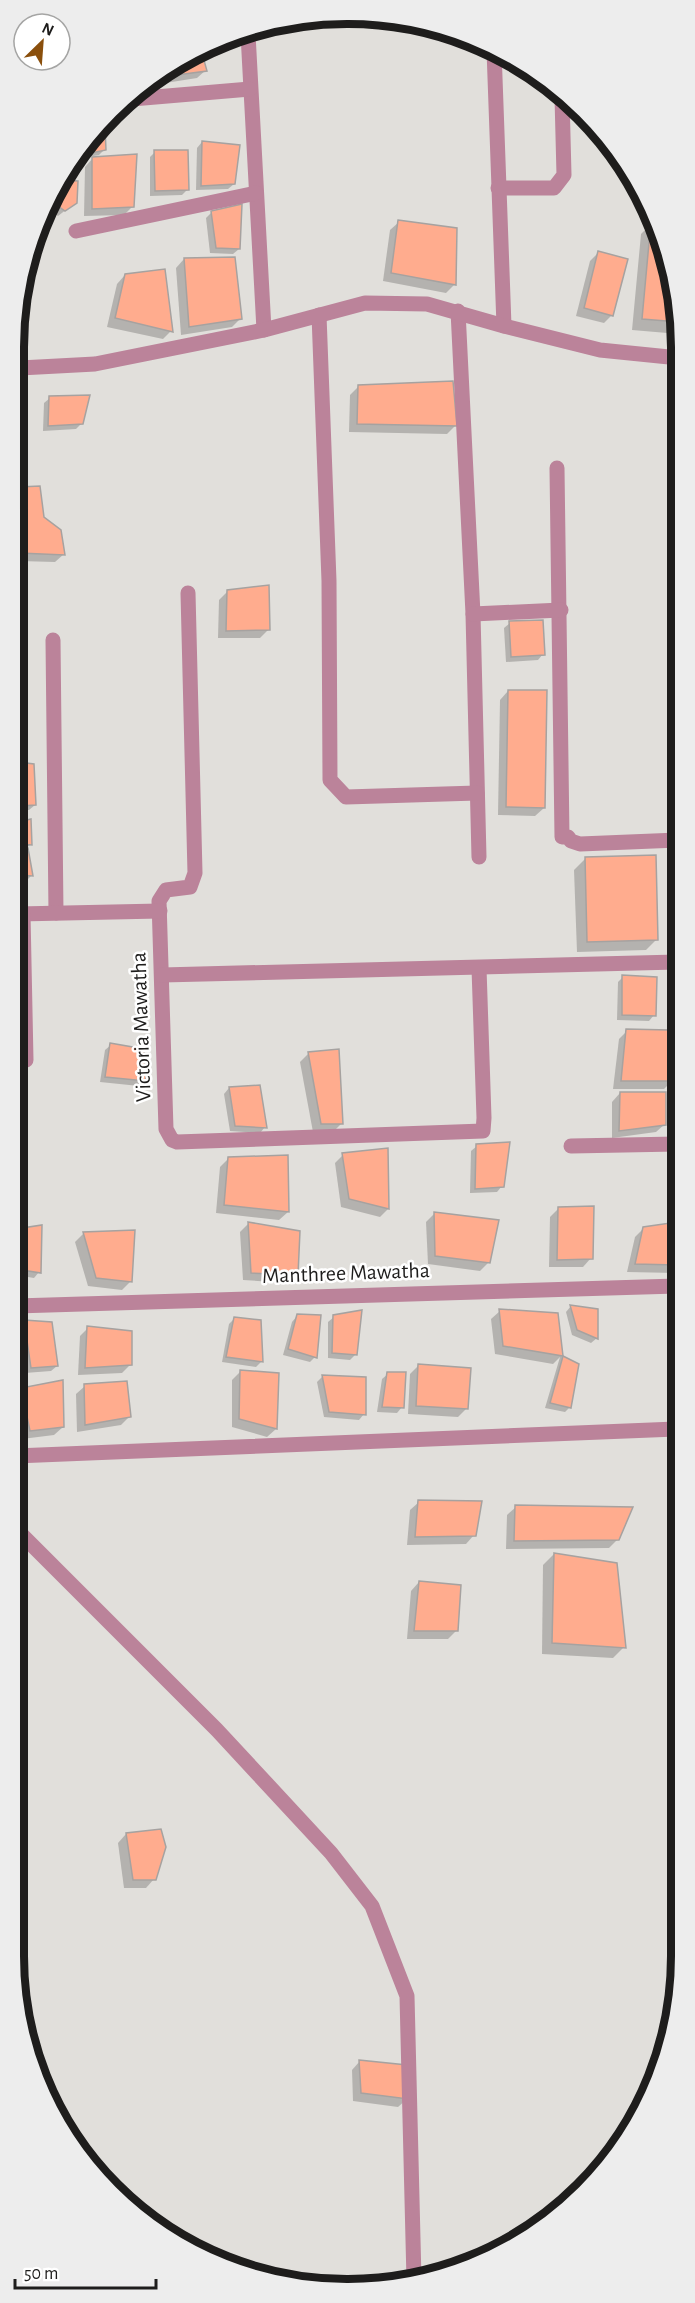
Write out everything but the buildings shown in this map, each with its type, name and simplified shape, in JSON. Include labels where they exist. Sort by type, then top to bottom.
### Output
[{"type":"street","points":[[248,40],[264,330]]},
{"type":"street","points":[[494,59],[504,326]]},
{"type":"street","points":[[142,98],[250,89]]},
{"type":"street","points":[[498,188],[554,188],[559,182],[564,175],[562,105]]},
{"type":"street","points":[[76,231],[256,193]]},
{"type":"street","points":[[24,368],[95,364],[264,330],[365,303],[427,303],[504,326],[600,350],[671,357]]},
{"type":"street","points":[[458,311],[473,614],[479,857]]},
{"type":"street","points":[[319,315],[329,581],[330,780],[346,797],[477,793]]},
{"type":"street","points":[[557,468],[561,610],[562,837],[568,837],[571,841],[580,844],[671,840]]},
{"type":"street","points":[[24,914],[160,911],[159,901],[166,890],[190,887],[195,873],[188,593]]},
{"type":"street","points":[[473,614],[561,610]]},
{"type":"street","points":[[53,640],[56,913]]},
{"type":"street","name":"Victoria Mawatha","points":[[160,911],[166,1129],[172,1140],[177,1142],[483,1131],[480,968]]},
{"type":"street","points":[[162,975],[671,962]]},
{"type":"street","points":[[24,1011],[26,1060]]},
{"type":"street","points":[[571,1146],[671,1143]]},
{"type":"street","name":"Manthree Mawatha","points":[[24,1306],[671,1286]]},
{"type":"street","points":[[24,1456],[671,1429]]},
{"type":"street","points":[[24,1537],[217,1731],[331,1853],[372,1906],[407,1996],[414,2272]]}]
